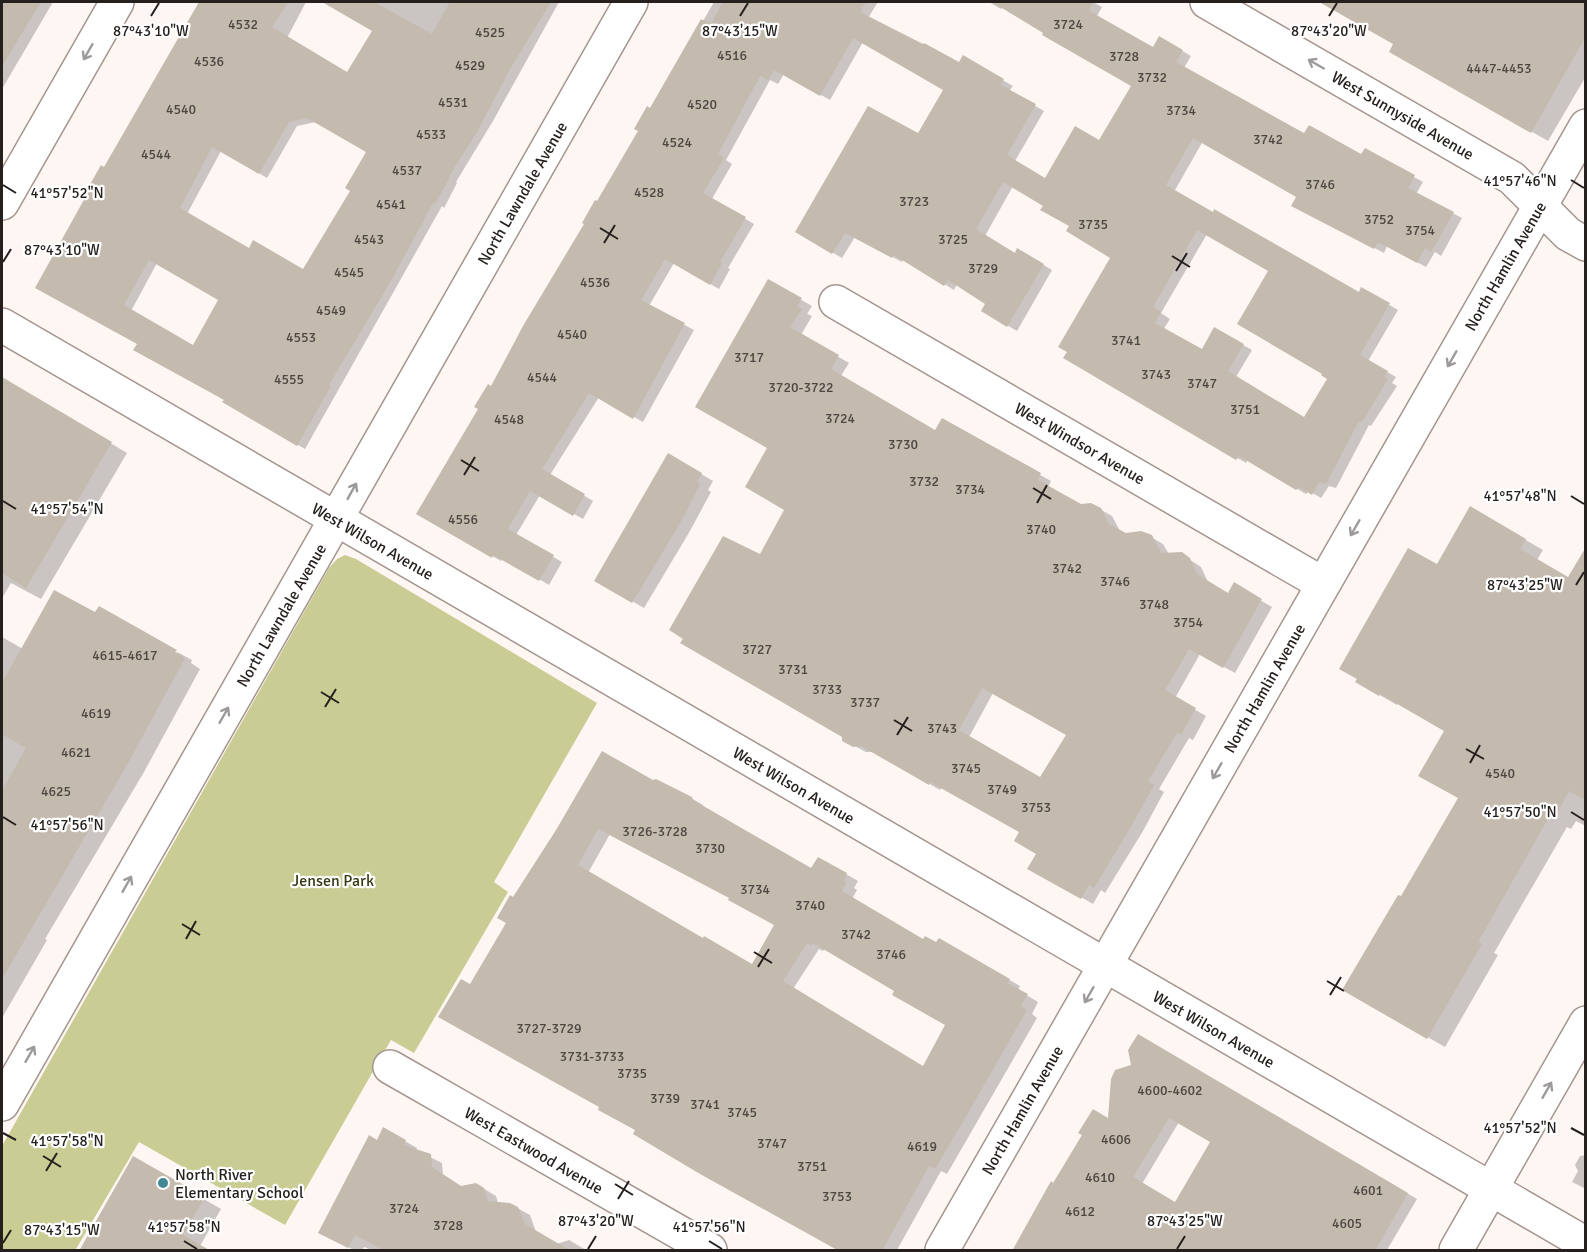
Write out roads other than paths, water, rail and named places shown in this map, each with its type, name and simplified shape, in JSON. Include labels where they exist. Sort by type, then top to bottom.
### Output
[{"type":"street","points":[[2,203],[117,2]]},
{"type":"street","name":"North Lawndale Avenue","points":[[2,1104],[631,2]]},
{"type":"street","name":"West Sunnyside Avenue","points":[[1207,2],[1512,178],[1568,234],[1586,244]]},
{"type":"street","name":"North Hamlin Avenue","points":[[942,1251],[1586,126]]},
{"type":"street","name":"West Windsor Avenue","points":[[836,302],[1323,584]]},
{"type":"street","name":"West Wilson Avenue","points":[[2,325],[1586,1244]]},
{"type":"street","points":[[1456,1251],[1586,1023]]},
{"type":"street","name":"West Eastwood Avenue","points":[[390,1067],[710,1251]]},
{"type":"place","name":"North River Elementary School","points":[[163,1183]]},
{"type":"park label","name":"Jensen Park","points":[[333,880]]}]
